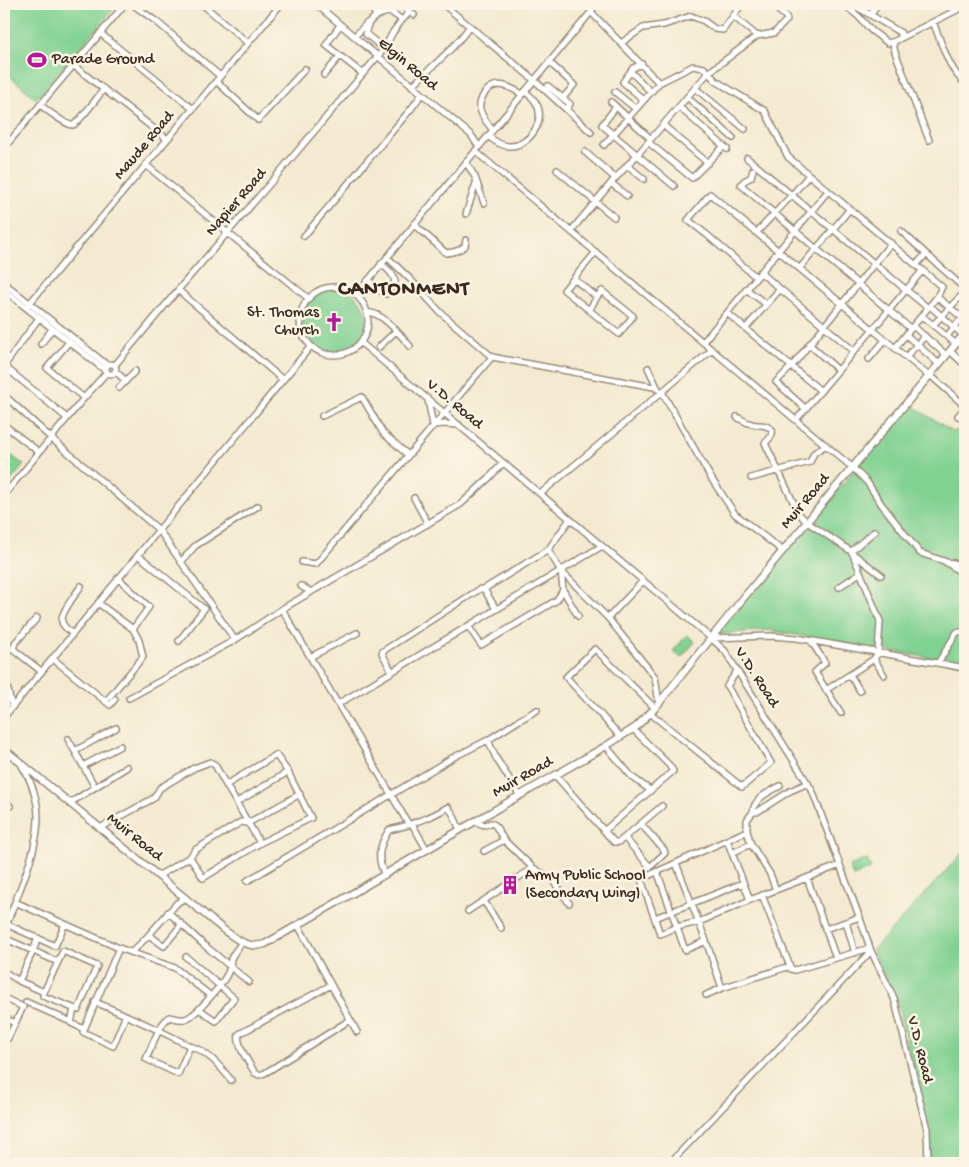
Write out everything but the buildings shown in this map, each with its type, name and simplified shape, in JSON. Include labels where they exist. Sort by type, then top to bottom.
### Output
[{"type":"main road","name":"Muir Road","points":[[4,749],[224,930],[249,945],[258,946],[265,944],[633,729],[655,708],[964,334]]},
{"type":"street","points":[[4,148],[125,4]]},
{"type":"street","points":[[132,4],[157,22],[220,76]]},
{"type":"street","points":[[202,4],[248,42]]},
{"type":"street","name":"Maude Road","points":[[29,304],[281,4]]},
{"type":"street","name":"Elgin Road","points":[[316,4],[471,135],[477,149],[571,231],[852,468],[867,482],[920,553],[944,561]]},
{"type":"street","points":[[324,11],[330,4]]},
{"type":"street","points":[[365,4],[376,13]]},
{"type":"street","points":[[354,36],[384,4]]},
{"type":"street","name":"Napier Road","points":[[114,365],[378,57],[402,20],[412,13],[401,4]]},
{"type":"street","points":[[443,4],[534,80],[592,132]]},
{"type":"street","points":[[356,295],[596,4]]},
{"type":"street","points":[[621,43],[644,28],[664,25],[691,16],[704,21],[714,29],[723,30],[742,4]]},
{"type":"street","points":[[571,231],[613,180],[708,73],[757,36],[775,32],[787,20],[771,4]]},
{"type":"street","points":[[842,4],[888,43],[965,6]]},
{"type":"street","points":[[854,4],[900,33],[901,38]]},
{"type":"street","points":[[871,15],[877,4]]},
{"type":"street","points":[[384,49],[366,34],[368,25],[378,14],[385,12],[391,12],[402,20]]},
{"type":"street","points":[[591,12],[659,83]]},
{"type":"street","points":[[733,16],[757,36]]},
{"type":"street","points":[[933,22],[951,65],[959,78],[965,83]]},
{"type":"street","points":[[340,25],[326,45],[363,74]]},
{"type":"street","points":[[412,86],[449,52],[470,26]]},
{"type":"street","points":[[100,33],[193,109]]},
{"type":"street","points":[[894,41],[895,52],[929,140]]},
{"type":"street","points":[[324,75],[340,56]]},
{"type":"street","points":[[549,62],[574,85],[563,98]]},
{"type":"street","points":[[642,64],[633,68],[624,82],[644,100]]},
{"type":"street","points":[[74,65],[167,139]]},
{"type":"street","points":[[604,145],[659,83],[693,66],[704,68],[716,81],[765,111],[788,157],[942,287],[937,297],[895,348]]},
{"type":"street","points":[[216,81],[258,120],[305,69]]},
{"type":"street","points":[[630,72],[651,92]]},
{"type":"street","points":[[488,136],[504,146],[521,144],[527,140],[539,121],[536,103],[524,92],[507,86],[499,84],[487,89],[482,97],[480,109],[482,116],[493,130]]},
{"type":"street","points":[[548,86],[570,104],[567,109]]},
{"type":"street","points":[[695,88],[745,129]]},
{"type":"street","points":[[40,104],[72,125],[80,120],[104,89]]},
{"type":"street","points":[[616,92],[636,109]]},
{"type":"street","points":[[304,236],[422,94]]},
{"type":"street","points":[[687,97],[733,138]]},
{"type":"street","points":[[611,102],[692,178],[726,148],[679,106]]},
{"type":"street","points":[[616,107],[602,125],[674,186]]},
{"type":"street","points":[[663,125],[708,163]]},
{"type":"street","points":[[585,152],[627,196]]},
{"type":"street","points":[[747,158],[906,290],[964,334]]},
{"type":"street","points":[[466,162],[475,177],[484,203]]},
{"type":"street","points":[[146,164],[308,298]]},
{"type":"street","points":[[628,165],[644,179]]},
{"type":"street","points":[[557,170],[614,217]]},
{"type":"street","points":[[753,170],[751,177],[741,185],[889,310],[965,365]]},
{"type":"street","points":[[756,232],[792,195],[809,174]]},
{"type":"street","points":[[466,214],[476,183]]},
{"type":"street","points":[[704,342],[828,191]]},
{"type":"street","points":[[756,277],[688,220],[710,194],[965,407],[958,416]]},
{"type":"street","points":[[800,268],[850,209]]},
{"type":"street","points":[[414,224],[446,253],[461,249],[465,246],[466,240]]},
{"type":"street","points":[[901,231],[965,289]]},
{"type":"street","points":[[806,409],[776,382],[792,366],[891,243]]},
{"type":"street","points":[[588,310],[602,291],[633,316],[619,334],[588,310],[564,290],[596,252]]},
{"type":"street","points":[[916,265],[926,254]]},
{"type":"street","points":[[387,257],[440,312],[492,357],[654,387],[660,390]]},
{"type":"street","points":[[368,280],[386,294],[395,280],[388,269],[381,264]]},
{"type":"street","points":[[796,420],[922,270]]},
{"type":"street","points":[[760,272],[854,351]]},
{"type":"street","points":[[574,278],[597,297]]},
{"type":"street","points":[[4,283],[111,374],[115,371]]},
{"type":"street","points":[[336,287],[347,289],[356,295],[367,312],[367,328],[360,342],[346,353],[337,355],[319,351],[311,346],[304,338],[300,328],[302,307],[308,298],[316,291],[336,287]]},
{"type":"street","points":[[746,328],[780,288]]},
{"type":"street","points":[[746,289],[766,304]]},
{"type":"street","points":[[4,290],[52,329],[107,369]]},
{"type":"street","points":[[178,290],[284,380]]},
{"type":"street","points":[[934,325],[960,296]]},
{"type":"street","points":[[937,297],[964,317],[947,336]]},
{"type":"street","points":[[367,312],[377,314],[410,346]]},
{"type":"street","points":[[727,313],[821,391]]},
{"type":"street","points":[[922,316],[947,336],[965,347]]},
{"type":"street","points":[[39,318],[4,366],[67,418]]},
{"type":"street","points":[[41,344],[52,329]]},
{"type":"street","points":[[378,347],[396,331]]},
{"type":"street","points":[[906,335],[939,364]]},
{"type":"street","points":[[906,357],[925,336]]},
{"type":"street","points":[[869,359],[885,340]]},
{"type":"street","points":[[69,342],[47,368],[84,398]]},
{"type":"street","name":"V.D. Road","points":[[360,342],[725,651],[812,790],[860,917],[870,950],[894,998],[926,1129],[928,1163]]},
{"type":"street","points":[[809,344],[838,370]]},
{"type":"street","points":[[4,717],[311,346]]},
{"type":"street","points":[[540,494],[660,390],[712,350]]},
{"type":"street","points":[[302,562],[316,564],[492,357]]},
{"type":"street","points":[[4,495],[84,398],[110,363],[116,367],[115,371],[126,380]]},
{"type":"street","points":[[648,368],[711,478],[735,514],[783,551]]},
{"type":"street","points":[[119,388],[135,371]]},
{"type":"street","points":[[4,395],[51,438],[159,530],[235,640]]},
{"type":"street","points":[[322,416],[362,397],[383,433],[408,455]]},
{"type":"street","points":[[428,400],[433,425]]},
{"type":"street","points":[[737,417],[753,425],[771,428],[771,438],[765,443],[799,514],[807,522],[881,574]]},
{"type":"street","points":[[4,425],[39,452]]},
{"type":"street","points":[[433,425],[459,425]]},
{"type":"street","points":[[751,478],[810,462],[814,452],[826,445]]},
{"type":"street","points":[[129,698],[235,640],[282,609],[461,504],[504,463]]},
{"type":"street","points":[[414,498],[428,524]]},
{"type":"street","points":[[181,562],[195,546],[258,506]]},
{"type":"street","points":[[392,672],[382,653],[383,651],[480,589],[484,589],[548,550],[570,519]]},
{"type":"street","points":[[851,552],[875,530]]},
{"type":"street","points":[[338,704],[602,546]]},
{"type":"street","points":[[548,550],[561,571],[608,618],[655,677],[655,708]]},
{"type":"street","points":[[826,690],[874,660],[878,652],[880,621],[851,552]]},
{"type":"street","points":[[138,555],[204,609],[179,641]]},
{"type":"street","points":[[944,561],[965,565]]},
{"type":"street","points":[[944,561],[965,575]]},
{"type":"street","points":[[561,571],[563,590],[578,616]]},
{"type":"street","points":[[840,587],[860,573]]},
{"type":"street","points":[[118,578],[149,607],[133,629]]},
{"type":"street","points":[[608,618],[643,581]]},
{"type":"street","points":[[72,634],[62,624],[62,618],[81,586]]},
{"type":"street","points":[[301,586],[311,592]]},
{"type":"street","points":[[484,589],[496,609]]},
{"type":"street","points":[[468,626],[481,645],[557,600],[563,590]]},
{"type":"street","points":[[98,602],[133,629],[140,640],[143,657],[106,701]]},
{"type":"street","points":[[282,609],[391,795],[427,850]]},
{"type":"street","points":[[37,618],[15,643],[14,649],[41,671]]},
{"type":"street","points":[[938,663],[957,632],[965,632]]},
{"type":"street","points":[[310,657],[357,633]]},
{"type":"street","points":[[711,638],[771,636],[878,652],[965,668]]},
{"type":"street","points":[[811,641],[825,663],[815,672],[841,713]]},
{"type":"street","points":[[621,737],[566,677],[595,649],[655,708],[742,787],[771,763],[727,686],[737,671]]},
{"type":"street","points":[[52,658],[110,705],[115,699]]},
{"type":"street","points":[[874,660],[884,674]]},
{"type":"street","points":[[4,674],[12,706]]},
{"type":"street","points":[[850,675],[860,691]]},
{"type":"street","points":[[247,881],[452,758],[488,740],[537,710]]},
{"type":"street","points":[[75,751],[116,728]]},
{"type":"street","points":[[604,831],[673,771],[633,729]]},
{"type":"street","points":[[68,739],[96,787]]},
{"type":"street","points":[[488,740],[496,758],[520,796]]},
{"type":"street","points":[[83,766],[120,746]]},
{"type":"street","points":[[606,746],[632,777],[650,790]]},
{"type":"street","points":[[190,857],[202,878],[260,843],[311,818],[288,772],[276,755],[226,785]]},
{"type":"street","points":[[4,931],[36,839],[38,815],[30,778],[20,762]]},
{"type":"street","points":[[100,828],[154,798],[160,788],[194,768],[210,762],[215,765],[260,843]]},
{"type":"street","points":[[70,804],[127,767]]},
{"type":"street","points":[[237,802],[288,772]]},
{"type":"street","points":[[556,775],[614,842],[620,842],[662,806]]},
{"type":"street","points":[[753,812],[757,812],[790,791],[808,783]]},
{"type":"street","points":[[776,890],[770,874],[751,844],[746,820],[753,812],[755,803],[760,798],[780,786]]},
{"type":"street","points":[[158,876],[190,857],[195,850],[241,822],[248,823],[300,794]]},
{"type":"street","points":[[4,800],[10,806]]},
{"type":"street","points":[[385,875],[380,866],[379,855],[383,840],[389,830],[410,825],[448,807],[460,830]]},
{"type":"street","points":[[475,821],[485,825],[491,823],[495,825],[504,840],[533,868],[552,879],[569,902]]},
{"type":"street","points":[[625,838],[650,867],[655,863],[665,853],[641,824]]},
{"type":"street","points":[[747,831],[641,879],[660,934],[677,927],[699,922],[840,865]]},
{"type":"street","points":[[484,851],[504,840]]},
{"type":"street","points":[[727,840],[750,900]]},
{"type":"street","points":[[732,853],[751,844]]},
{"type":"street","points":[[676,863],[722,988]]},
{"type":"street","points":[[468,912],[533,868]]},
{"type":"street","points":[[658,871],[685,950],[706,941]]},
{"type":"street","points":[[807,878],[836,958]]},
{"type":"street","points":[[655,918],[743,883]]},
{"type":"street","points":[[762,895],[791,969],[795,970],[870,950]]},
{"type":"street","points":[[132,952],[168,912],[185,898]]},
{"type":"street","points":[[484,901],[501,928]]},
{"type":"street","points":[[14,902],[119,948],[175,968],[211,996]]},
{"type":"street","points":[[168,912],[249,982]]},
{"type":"street","points":[[825,929],[860,917]]},
{"type":"street","points":[[846,922],[855,953]]},
{"type":"street","points":[[6,924],[97,966],[78,1010],[43,996],[63,951]]},
{"type":"street","points":[[55,946],[65,924]]},
{"type":"street","points":[[149,935],[164,946],[182,924]]},
{"type":"street","points":[[298,925],[357,1032]]},
{"type":"street","points":[[4,938],[58,962]]},
{"type":"street","points":[[18,980],[38,938]]},
{"type":"street","points":[[190,1046],[178,1074],[146,1059],[165,1020],[169,1017],[184,1019],[191,1016],[211,996],[229,972],[231,959],[242,942]]},
{"type":"street","points":[[119,948],[82,1032],[113,1046],[126,1015]]},
{"type":"street","points":[[670,1163],[870,950]]},
{"type":"street","points":[[186,957],[234,998],[216,1021],[199,1009]]},
{"type":"street","points":[[706,995],[722,988],[789,967]]},
{"type":"street","points":[[8,974],[44,992]]},
{"type":"street","points":[[331,985],[239,1034],[239,1045],[255,1072],[259,1075],[350,1020]]},
{"type":"street","points":[[4,998],[23,1007],[8,1038],[4,1042]]},
{"type":"street","points":[[26,1002],[84,1029]]},
{"type":"street","points":[[95,1002],[190,1046],[199,1048],[231,1080]]},
{"type":"street","points":[[71,1022],[74,1009]]},
{"type":"street","points":[[4,1018],[15,1023]]},
{"type":"green space","name":"Parade Ground","points":[[4,4],[118,4],[36,99],[4,71]]},
{"type":"green space","points":[[334,288],[352,294],[360,302],[366,320],[360,338],[352,346],[334,352],[316,346],[308,338],[302,320],[308,302],[316,294]]},
{"type":"green space","points":[[910,404],[953,432],[965,427],[965,664],[767,630],[722,634],[719,631]]},
{"type":"green space","points":[[4,450],[24,465],[4,489]]},
{"type":"green space","points":[[687,635],[695,642],[681,658],[673,651]]},
{"type":"green space","points":[[965,850],[965,1163],[930,1163],[928,1130],[896,999],[872,951]]},
{"type":"green space","points":[[867,859],[871,869],[853,876],[849,866]]},
{"type":"place","name":"Parade Ground","points":[[37,60]]},
{"type":"place","name":"St. Thomas Church","points":[[334,322]]},
{"type":"place","name":"Army Public School (Secondary Wing)","points":[[510,885]]},
{"type":"district","name":"CANTONMENT","points":[[404,290]]}]
